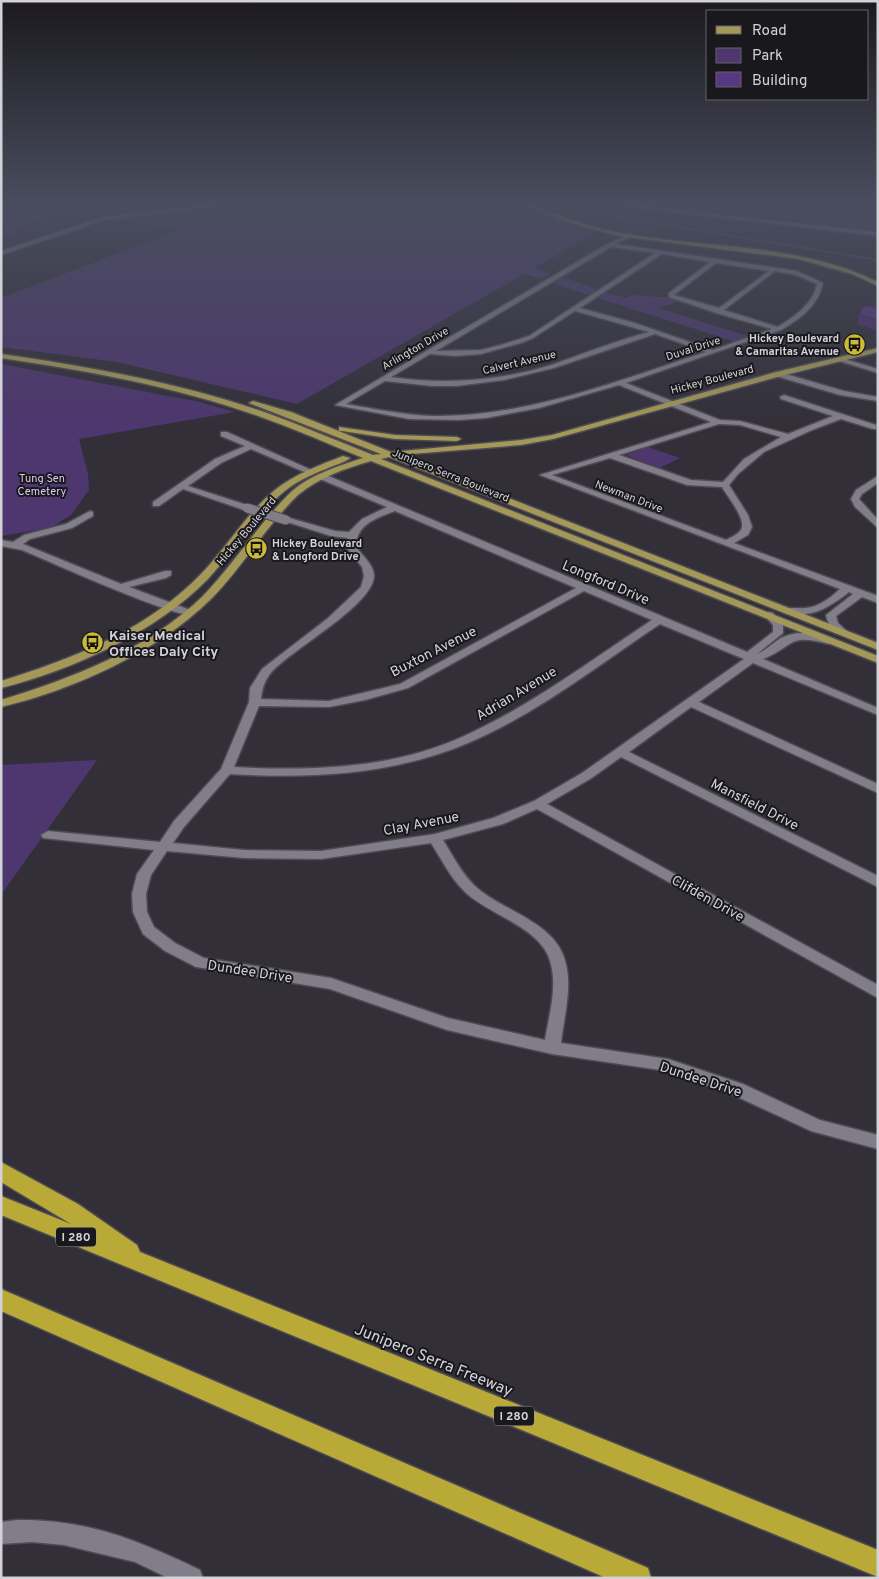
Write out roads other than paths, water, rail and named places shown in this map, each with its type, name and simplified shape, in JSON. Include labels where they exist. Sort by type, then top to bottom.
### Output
[{"type":"highway","points":[[1,1171],[76,1215],[151,1268]]},
{"type":"highway","name":"Junipero Serra Freeway","points":[[1,1205],[878,1564]]},
{"type":"highway","points":[[1,1300],[638,1578]]},
{"type":"main road","name":"Hickey Boulevard","points":[[838,358],[850,352],[878,344]]},
{"type":"main road","name":"Hickey Boulevard","points":[[387,453],[538,440],[838,358],[878,350]]},
{"type":"main road","name":"Junipero Serra Boulevard","points":[[1,354],[151,378],[233,397],[288,414],[373,452],[395,466],[878,660]]},
{"type":"main road","name":"Junipero Serra Boulevard","points":[[1,354],[108,373],[203,396],[268,417],[361,452],[387,453],[878,646]]},
{"type":"main road","points":[[288,414],[338,428],[376,435],[477,440]]},
{"type":"main road","name":"Hickey Boulevard","points":[[1,704],[50,688],[145,644],[189,613],[212,590],[288,500],[306,485],[373,452],[402,444],[477,440],[592,425]]},
{"type":"main road","points":[[338,461],[343,446]]},
{"type":"main road","points":[[422,467],[431,456],[458,447]]},
{"type":"main road","name":"Hickey Boulevard","points":[[1,685],[50,668],[100,647],[140,626],[168,607],[207,573],[275,495],[297,479],[361,452]]},
{"type":"main road","points":[[347,466],[369,464],[395,466]]},
{"type":"street","name":"Arlington Drive","points":[[339,404],[553,279]]},
{"type":"street","points":[[428,352],[460,354],[488,351],[516,344],[531,337],[621,279]]},
{"type":"street","points":[[691,279],[671,294],[671,296],[718,312],[779,329]]},
{"type":"street","points":[[718,312],[762,279]]},
{"type":"street","name":"Duval Drive","points":[[339,404],[386,413],[433,418],[480,416],[527,410],[619,383],[779,329],[795,319],[816,296],[820,284],[811,279]]},
{"type":"street","points":[[575,309],[610,317],[713,352]]},
{"type":"street","name":"Calvert Avenue","points":[[383,378],[436,385],[483,382],[574,360],[617,342],[655,332]]},
{"type":"street","points":[[838,358],[878,371]]},
{"type":"street","points":[[779,374],[823,386],[842,385],[849,389],[848,393],[878,399]]},
{"type":"street","points":[[619,383],[719,422],[740,423],[789,437]]},
{"type":"street","points":[[784,396],[873,427]]},
{"type":"street","points":[[725,486],[734,472],[750,459],[789,437],[841,416]]},
{"type":"street","name":"Newman Drive","points":[[719,422],[544,474],[878,600]]},
{"type":"street","points":[[224,434],[312,472]]},
{"type":"street","points":[[156,504],[227,456],[251,446]]},
{"type":"street","points":[[611,455],[690,482],[725,486]]},
{"type":"street","name":"Longford Drive","points":[[324,477],[878,712]]},
{"type":"street","points":[[878,479],[859,492],[855,500],[858,506],[878,525]]},
{"type":"street","points":[[181,486],[334,534],[352,535],[360,525],[396,507]]},
{"type":"street","points":[[725,486],[730,497],[746,518],[748,528],[746,532],[726,544]]},
{"type":"street","points":[[16,544],[26,537],[69,526],[90,514]]},
{"type":"street","name":"Dundee Drive","points":[[352,535],[351,547],[367,567],[369,576],[366,588],[331,621],[266,671],[256,688],[254,702],[226,770],[179,824],[144,874],[139,894],[140,912],[148,930],[170,947],[201,963],[331,984],[447,1024],[552,1048],[668,1066],[737,1089],[817,1126],[878,1142]]},
{"type":"street","points":[[1,544],[16,544],[123,586],[168,607],[189,613]]},
{"type":"street","points":[[123,586],[163,576],[168,572]]},
{"type":"street","name":"Buxton Avenue","points":[[254,702],[329,704],[365,697],[404,686],[584,587]]},
{"type":"street","points":[[788,611],[803,613],[818,611],[847,589]]},
{"type":"street","points":[[844,633],[833,624],[831,615],[860,594]]},
{"type":"street","name":"Clay Avenue","points":[[752,659],[752,652],[778,633],[778,625],[769,615]]},
{"type":"street","name":"Adrian Avenue","points":[[226,770],[273,773],[324,773],[392,763],[439,750],[496,726],[659,620]]},
{"type":"street","name":"Clay Avenue","points":[[48,835],[244,854],[321,855],[435,838],[498,821],[538,804],[586,776],[752,659],[764,656],[789,639],[805,636],[831,641]]},
{"type":"street","points":[[692,702],[878,789]]},
{"type":"street","name":"Mansfield Drive","points":[[620,752],[878,882]]},
{"type":"street","name":"Clifden Drive","points":[[538,804],[878,992]]},
{"type":"street","points":[[435,838],[471,889],[501,912],[542,935],[556,954],[561,978],[552,1048]]},
{"type":"street","points":[[1,1533],[18,1531],[67,1534],[127,1548],[192,1578]]},
{"type":"place","name":"Hickey Boulevard & Camaritas Avenue","points":[[855,344]]},
{"type":"place","name":"Hickey Boulevard & Longford Drive","points":[[256,549]]},
{"type":"place","name":"Kaiser Medical Offices Daly City","points":[[93,643]]},
{"type":"park label","name":"Tung Sen Cemetery","points":[[42,484]]}]
